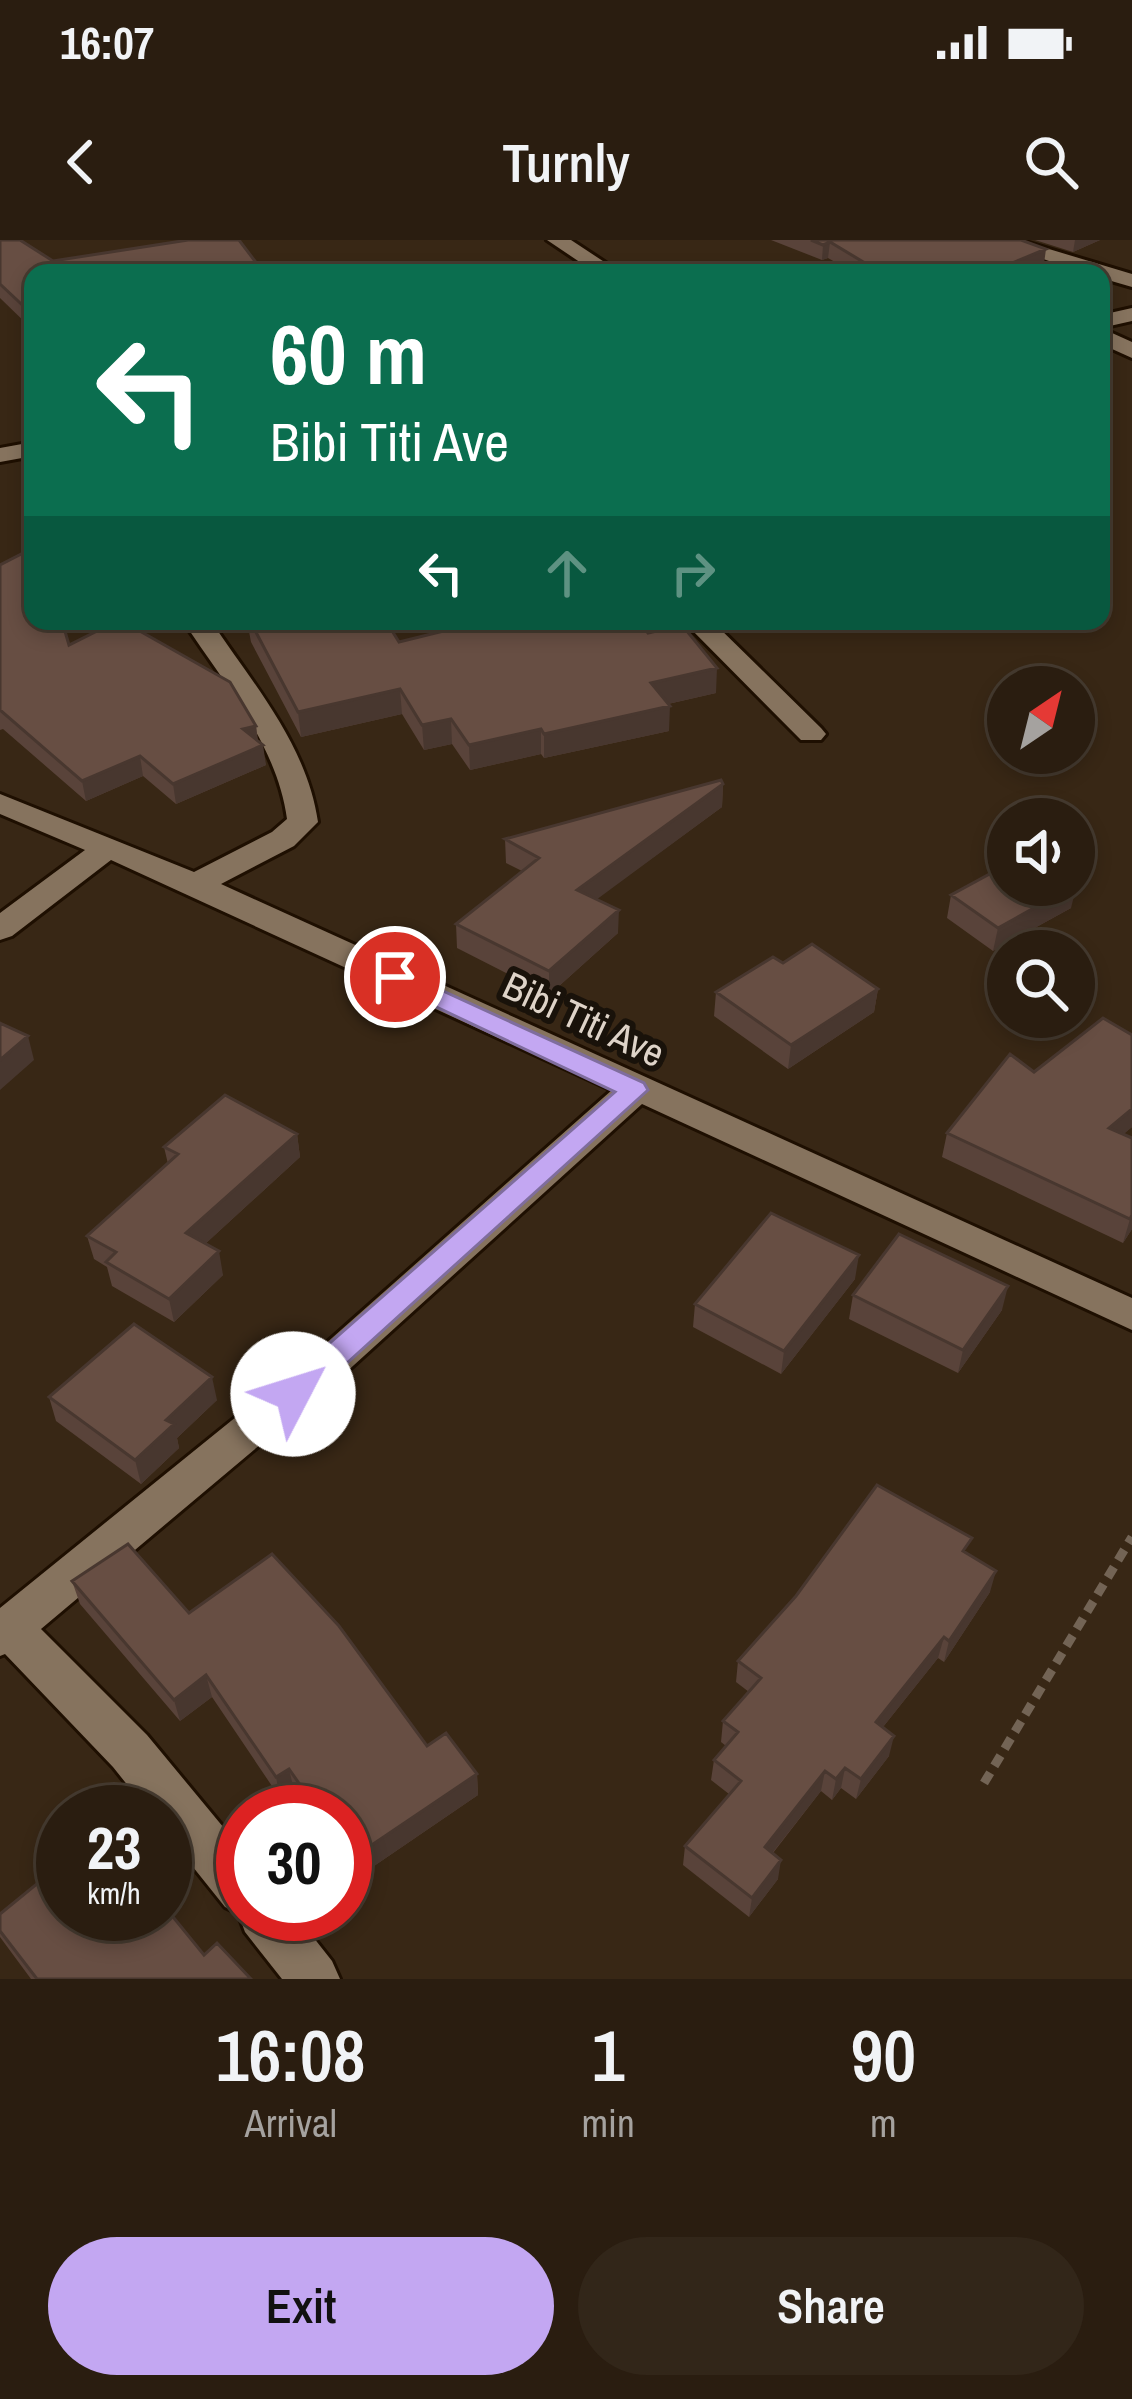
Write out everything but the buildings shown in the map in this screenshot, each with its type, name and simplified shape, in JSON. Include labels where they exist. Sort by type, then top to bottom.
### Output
[{"type":"street","points":[[557,240],[596,264]]},
{"type":"street","points":[[998,240],[1078,264]]},
{"type":"street","points":[[195,884],[283,839],[303,821],[302,798],[281,756],[203,630]]},
{"type":"street","points":[[706,630],[811,734]]},
{"type":"street","name":"Bibi Titi Ave","points":[[0,803],[195,884],[1132,1315]]},
{"type":"street","points":[[0,929],[107,848]]},
{"type":"street","points":[[216,1856],[130,1751],[5,1632],[329,1364],[635,1090]]},
{"type":"street","points":[[284,1941],[314,1979]]},
{"type":"path","points":[[984,1783],[1132,1537]]},
{"type":"route","points":[[293,1394],[635,1090],[395,977]]}]
